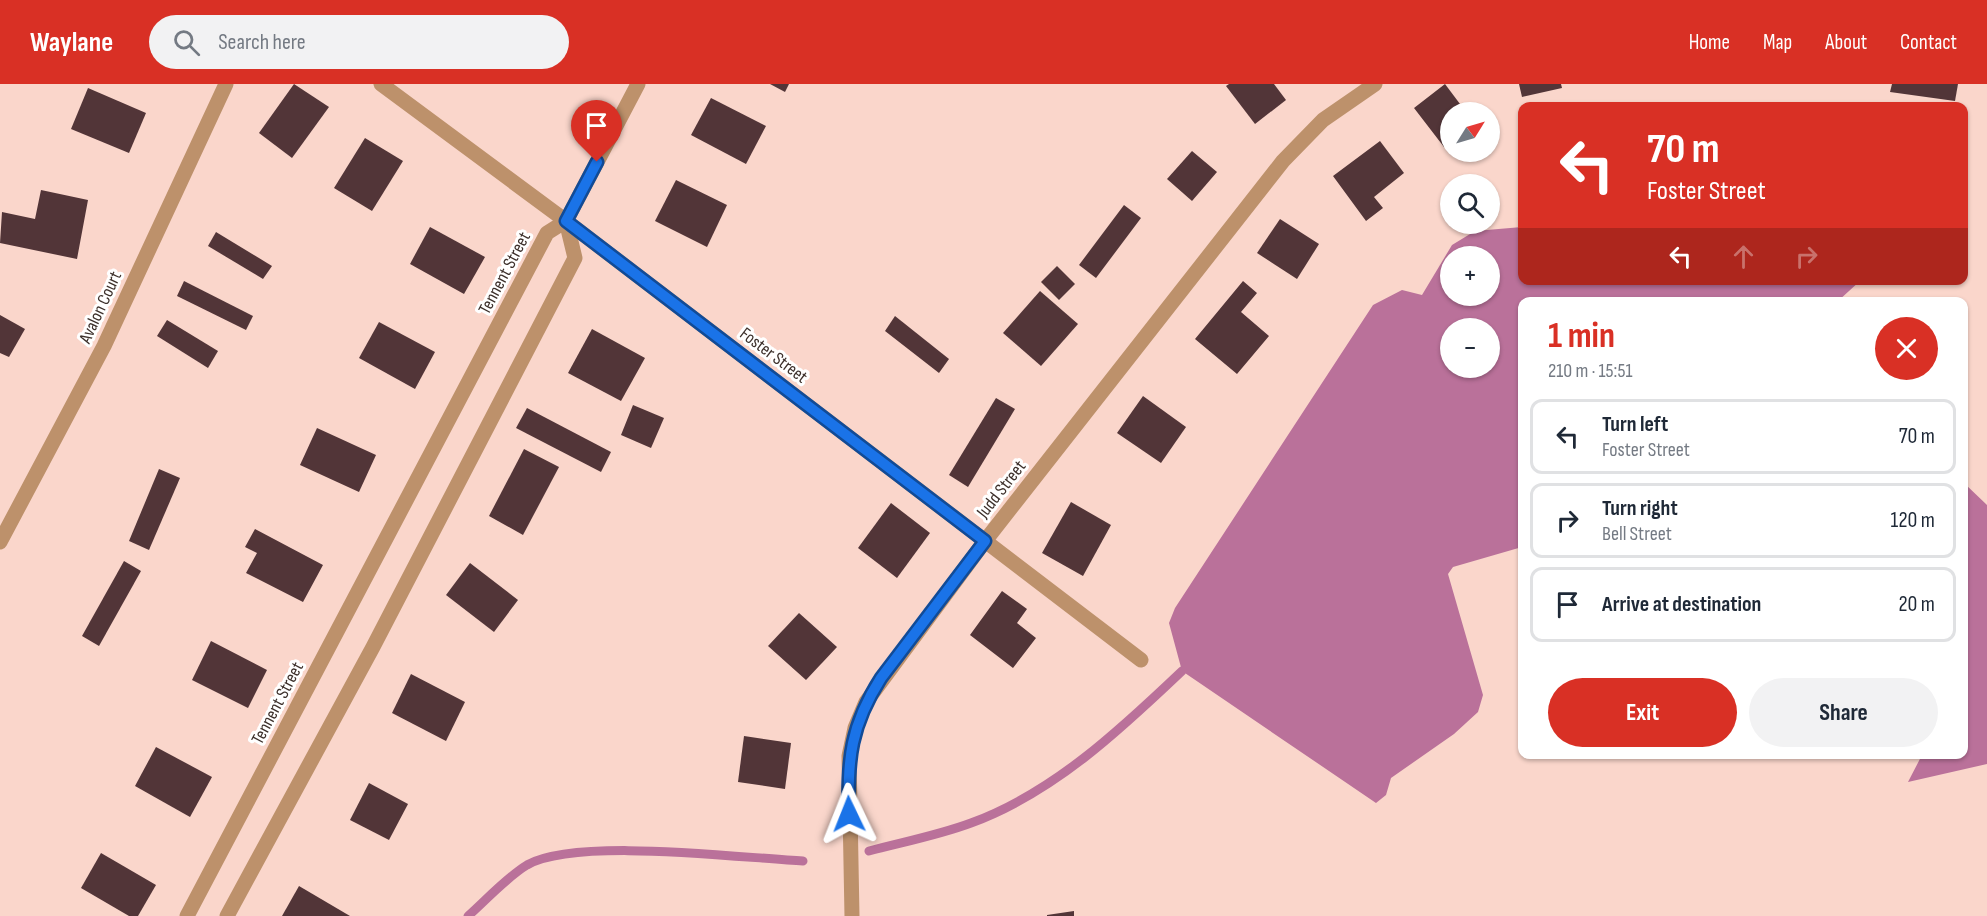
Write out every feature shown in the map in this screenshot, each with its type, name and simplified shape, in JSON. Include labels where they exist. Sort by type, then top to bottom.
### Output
[{"type":"street","name":"Avalon Court","points":[[0,542],[104,346],[226,84]]},
{"type":"street","name":"Foster Street","points":[[381,84],[566,221],[1141,660]]},
{"type":"street","points":[[227,916],[379,636],[575,258],[566,221],[638,84]]},
{"type":"street","name":"Judd Street","points":[[852,916],[849,756],[855,728],[866,702],[881,678],[985,541],[1283,161],[1323,120],[1375,84]]},
{"type":"street","name":"Tennent Street","points":[[188,916],[547,233],[566,221]]},
{"type":"shaded area","points":[[1518,227],[1518,285],[1856,285],[1842,297],[1518,297],[1518,548],[1453,567],[1448,574],[1483,695],[1478,712],[1454,734],[1391,778],[1386,795],[1376,803],[1182,671],[1169,623],[1175,608],[1373,305],[1402,290],[1422,295],[1440,265],[1440,306],[1500,306],[1500,246],[1451,246],[1470,234],[1500,234],[1500,229]]},
{"type":"shaded area","points":[[1968,487],[1987,505],[1987,764],[1908,782],[1920,759],[1968,759]]},
{"type":"building","points":[[294,84],[329,107],[292,158],[259,133]]},
{"type":"building","points":[[770,84],[789,84],[785,92]]},
{"type":"building","points":[[1229,84],[1274,84],[1286,100],[1255,124],[1226,86]]},
{"type":"building","points":[[1445,84],[1458,102],[1440,102],[1440,142],[1414,108]]},
{"type":"building","points":[[1519,84],[1561,84],[1562,88],[1522,97]]},
{"type":"building","points":[[1892,84],[1958,84],[1955,101],[1890,92]]},
{"type":"building","points":[[88,88],[146,113],[129,153],[71,129]]},
{"type":"building","points":[[711,98],[766,126],[746,164],[691,135]]},
{"type":"building","points":[[365,138],[403,161],[372,211],[334,188]]},
{"type":"building","points":[[1380,141],[1404,173],[1374,197],[1383,208],[1366,221],[1333,176]]},
{"type":"building","points":[[1192,151],[1217,172],[1192,201],[1167,179]]},
{"type":"building","points":[[676,180],[727,205],[707,247],[655,221]]},
{"type":"building","points":[[41,190],[88,200],[77,259],[0,243],[2,212],[35,219]]},
{"type":"building","points":[[1124,205],[1141,218],[1096,278],[1079,265]]},
{"type":"building","points":[[1280,219],[1319,244],[1297,279],[1257,253]]},
{"type":"building","points":[[430,227],[485,257],[464,294],[410,264]]},
{"type":"building","points":[[216,232],[272,266],[263,279],[208,246]]},
{"type":"building","points":[[1057,266],[1075,284],[1059,300],[1041,282]]},
{"type":"building","points":[[184,281],[253,316],[246,330],[177,296]]},
{"type":"building","points":[[1243,281],[1257,293],[1241,312],[1269,336],[1237,374],[1195,339]]},
{"type":"building","points":[[1040,291],[1078,324],[1041,366],[1003,333]]},
{"type":"building","points":[[0,315],[25,329],[9,357],[0,353]]},
{"type":"building","points":[[895,316],[949,359],[939,373],[885,331]]},
{"type":"building","points":[[167,320],[218,351],[208,368],[157,336]]},
{"type":"building","points":[[379,322],[435,352],[415,389],[359,358]]},
{"type":"building","points":[[592,329],[645,358],[621,401],[568,373]]},
{"type":"building","points":[[1143,396],[1186,427],[1161,463],[1117,433]]},
{"type":"building","points":[[996,398],[1015,409],[968,487],[949,475]]},
{"type":"building","points":[[633,405],[664,418],[651,448],[621,435]]},
{"type":"building","points":[[527,408],[611,452],[601,472],[516,428]]},
{"type":"building","points":[[317,428],[376,455],[359,492],[300,465]]},
{"type":"building","points":[[524,449],[559,467],[523,535],[489,516]]},
{"type":"building","points":[[159,469],[180,478],[149,550],[129,541]]},
{"type":"building","points":[[1071,502],[1111,525],[1083,576],[1042,553]]},
{"type":"building","points":[[891,503],[930,533],[897,578],[858,548]]},
{"type":"building","points":[[255,529],[323,565],[303,602],[246,573],[257,553],[245,547]]},
{"type":"building","points":[[124,561],[141,571],[99,646],[82,636]]},
{"type":"building","points":[[470,563],[518,600],[494,632],[446,595]]},
{"type":"building","points":[[1002,591],[1027,609],[1017,623],[1036,638],[1013,668],[970,635]]},
{"type":"building","points":[[799,613],[837,647],[806,680],[768,646]]},
{"type":"building","points":[[211,641],[267,670],[248,708],[192,680]]},
{"type":"building","points":[[411,674],[465,702],[446,741],[392,713]]},
{"type":"building","points":[[744,736],[791,743],[785,789],[738,782]]},
{"type":"building","points":[[156,747],[212,777],[190,817],[135,786]]},
{"type":"building","points":[[369,783],[408,804],[389,840],[350,820]]},
{"type":"building","points":[[101,853],[156,885],[138,916],[129,916],[81,888]]},
{"type":"building","points":[[299,886],[350,916],[282,916]]},
{"type":"building","points":[[1074,911],[1074,916],[1047,916],[1047,915]]},
{"type":"waterway","points":[[869,851],[971,823],[1030,795],[1110,737],[1182,671]]},
{"type":"waterway","points":[[468,916],[519,870],[551,857],[582,852],[660,851],[803,861]]},
{"type":"route","points":[[597,162],[566,221],[985,541],[881,678],[866,702],[855,728],[849,756],[849,814]]}]
